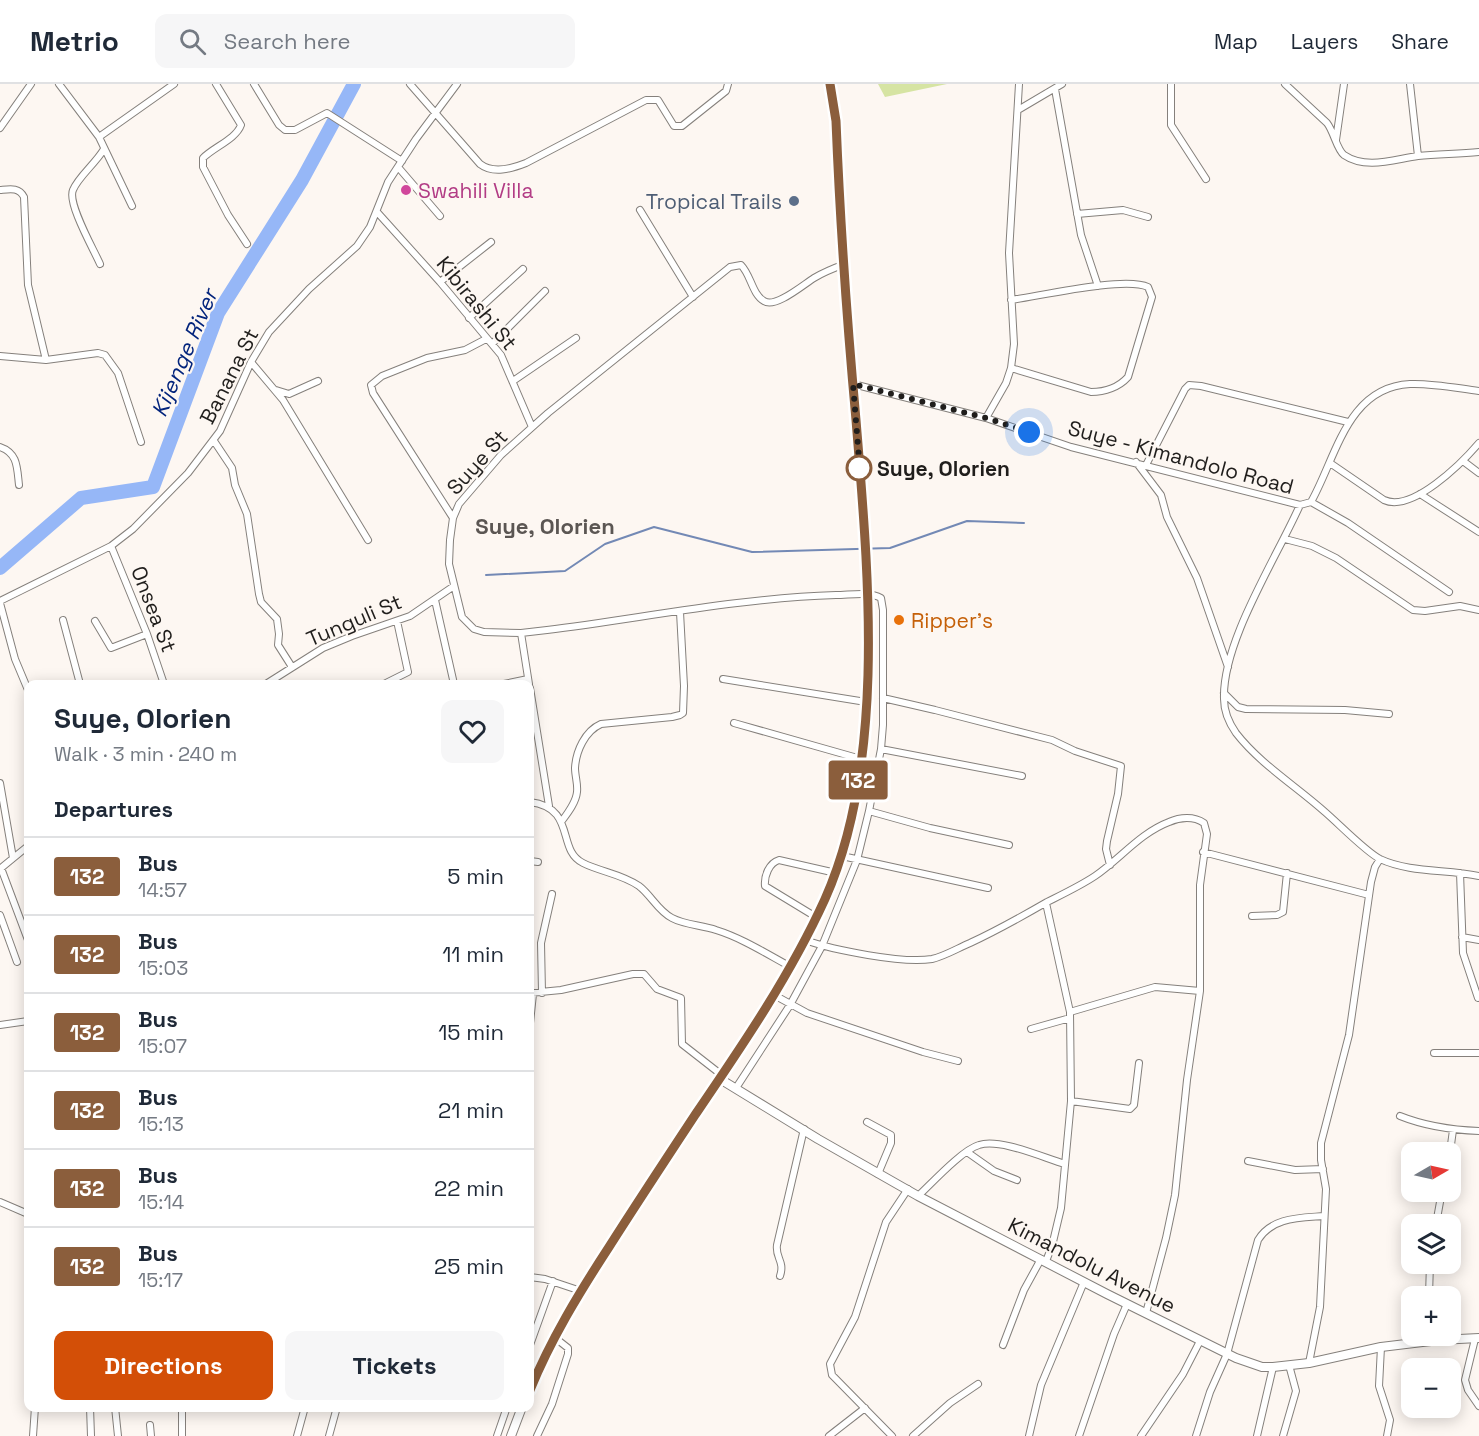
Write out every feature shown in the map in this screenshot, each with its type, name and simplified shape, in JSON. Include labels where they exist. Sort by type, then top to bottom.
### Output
[{"type":"main road","points":[[534,1381],[554,1337],[581,1291],[774,995],[805,940],[842,856],[861,759],[866,702],[866,566],[836,121],[830,84]]},
{"type":"main road","points":[[511,1436],[520,1412]]},
{"type":"street","points":[[0,128],[31,84]]},
{"type":"street","points":[[59,84],[99,136],[132,206]]},
{"type":"street","points":[[99,136],[174,84]]},
{"type":"street","points":[[216,84],[241,125],[239,131],[203,158],[203,167],[228,215],[247,244]]},
{"type":"street","points":[[254,84],[279,125],[285,130],[295,130],[323,114],[330,114],[400,164],[440,216]]},
{"type":"street","points":[[410,84],[480,164],[489,170],[526,163],[646,100],[658,100],[674,126],[682,126],[726,91],[728,84]]},
{"type":"street","name":"Banana St","points":[[0,602],[111,546],[133,529],[188,473],[214,441],[230,412],[251,362],[279,320],[309,289],[343,261],[357,246],[370,227],[388,182],[435,112],[457,84]]},
{"type":"street","points":[[986,418],[1002,392],[1011,368],[1014,345],[1010,253],[1019,84]]},
{"type":"street","points":[[1018,110],[1062,84]]},
{"type":"street","points":[[1171,84],[1171,125],[1206,179]]},
{"type":"street","points":[[1285,84],[1327,123],[1343,154],[1369,162],[1479,152]]},
{"type":"street","points":[[1336,140],[1344,84]]},
{"type":"street","points":[[1410,84],[1418,156]]},
{"type":"street","points":[[1055,89],[1077,214],[1086,254],[1098,286]]},
{"type":"street","points":[[100,264],[74,205],[72,194],[73,189],[104,149]]},
{"type":"street","points":[[0,190],[15,189],[24,196],[28,285],[46,360]]},
{"type":"street","points":[[640,210],[693,297]]},
{"type":"street","points":[[1077,214],[1123,210],[1149,217]]},
{"type":"street","name":"Kibirashi St","points":[[377,212],[441,282],[505,362],[532,427]]},
{"type":"street","points":[[441,282],[491,242]]},
{"type":"street","name":"Suye St","points":[[845,264],[812,279],[785,297],[768,303],[758,295],[746,270],[741,265],[734,266],[693,297],[532,427],[486,470],[459,504],[453,518],[449,564],[462,617],[474,629],[484,632],[520,633],[767,600],[866,594]]},
{"type":"street","points":[[469,318],[523,269]]},
{"type":"street","points":[[1011,300],[1114,284],[1143,285],[1150,291],[1151,304],[1128,377],[1124,382],[1104,391],[1091,392],[1011,368]]},
{"type":"street","points":[[453,518],[373,393],[371,385],[382,376],[427,358],[465,350],[489,341],[545,291]]},
{"type":"street","points":[[513,381],[576,338]]},
{"type":"street","points":[[0,356],[46,360],[98,353],[105,355],[118,373],[141,441]]},
{"type":"street","points":[[251,362],[275,390],[311,444],[368,540]]},
{"type":"street","points":[[275,390],[289,394],[318,381]]},
{"type":"street","name":"Suye - Kimandolo Road","points":[[853,384],[986,418],[1071,447],[1300,505],[1311,502],[1348,422],[1368,399],[1393,387],[1421,384],[1479,391]]},
{"type":"street","points":[[1146,465],[1189,385],[1348,422]]},
{"type":"street","points":[[214,441],[232,468],[235,485],[247,514],[260,598],[277,619],[278,645],[292,667]]},
{"type":"street","points":[[1330,463],[1388,502],[1398,503],[1420,494],[1479,443]]},
{"type":"street","points":[[0,447],[7,449],[15,456],[19,485]]},
{"type":"street","points":[[1462,460],[1479,473]]},
{"type":"street","points":[[1135,462],[1161,495],[1167,518],[1197,578],[1228,668]]},
{"type":"street","points":[[1420,494],[1479,532]]},
{"type":"street","points":[[1311,502],[1348,523],[1449,592]]},
{"type":"street","points":[[1300,505],[1248,611],[1228,668],[1224,693],[1228,720],[1237,734],[1267,763],[1380,859],[1421,870],[1479,876]]},
{"type":"street","points":[[1285,539],[1312,546],[1336,558],[1413,610],[1425,611],[1460,606],[1479,610]]},
{"type":"street","name":"Onsea St","points":[[111,546],[147,634],[163,680]]},
{"type":"street","name":"Tunguli St","points":[[272,680],[323,648],[410,616],[454,586]]},
{"type":"street","points":[[736,1089],[790,1005],[822,946],[857,860],[881,749],[883,698],[882,602],[879,596],[866,594]]},
{"type":"street","points":[[435,600],[453,680]]},
{"type":"street","points":[[0,602],[15,659],[24,680]]},
{"type":"street","points":[[561,822],[576,796],[575,768],[579,751],[585,738],[596,726],[672,717],[682,712],[684,686],[681,612]]},
{"type":"street","points":[[63,620],[79,680]]},
{"type":"street","points":[[95,621],[111,648],[147,634]]},
{"type":"street","points":[[392,680],[408,672],[397,621]]},
{"type":"street","points":[[520,633],[528,680]]},
{"type":"street","points":[[723,679],[866,702]]},
{"type":"street","points":[[1224,693],[1238,706],[1246,709],[1345,710],[1389,714]]},
{"type":"street","points":[[883,698],[1052,740],[1075,751],[1120,766],[1118,794],[1106,849],[1110,865]]},
{"type":"street","points":[[534,714],[549,806]]},
{"type":"street","points":[[734,723],[861,759]]},
{"type":"street","points":[[881,749],[1022,776]]},
{"type":"street","points":[[0,783],[13,858]]},
{"type":"street","points":[[534,803],[549,806],[554,811],[573,851],[582,863],[638,885],[673,919],[717,930],[790,967]]},
{"type":"street","points":[[869,811],[930,828],[1009,845]]},
{"type":"street","points":[[805,940],[822,946],[869,955],[931,959],[1005,926],[1095,876],[1146,835],[1161,826],[1178,819],[1196,819],[1204,823],[1207,834],[1203,852],[1200,894],[1200,991],[1187,1080],[1175,1195],[1146,1313]]},
{"type":"street","points":[[24,849],[0,869],[24,930]]},
{"type":"street","points":[[1203,852],[1369,895]]},
{"type":"street","points":[[842,856],[988,888]]},
{"type":"street","points":[[1309,1363],[1320,1307],[1326,1189],[1321,1160],[1321,1143],[1348,1035],[1369,895],[1375,867],[1380,859]]},
{"type":"street","points":[[816,917],[765,886],[771,865],[779,860],[836,873]]},
{"type":"street","points":[[534,862],[538,862]]},
{"type":"street","points":[[1252,916],[1277,915],[1283,912],[1287,873]]},
{"type":"street","points":[[1460,873],[1465,961],[1478,998]]},
{"type":"street","points":[[543,993],[541,943],[552,894]]},
{"type":"street","points":[[1004,1345],[1022,1296],[1052,1246],[1061,1208],[1071,1101],[1070,1015],[1046,903]]},
{"type":"street","points":[[0,915],[17,962]]},
{"type":"street","points":[[1462,937],[1479,939]]},
{"type":"street","points":[[534,994],[633,974],[644,974],[657,990],[681,998],[682,1044],[722,1077]]},
{"type":"street","points":[[1031,1029],[1155,987],[1200,991]]},
{"type":"street","points":[[774,995],[807,1013],[898,1044],[958,1061]]},
{"type":"street","points":[[0,1025],[24,1022]]},
{"type":"street","points":[[1434,1053],[1479,1053]]},
{"type":"street","points":[[1071,1101],[1130,1109],[1134,1105],[1139,1063]]},
{"type":"street","name":"Kimandolu Avenue","points":[[722,1077],[736,1089],[818,1139],[918,1196],[1227,1354],[1262,1367],[1273,1367],[1309,1363],[1401,1344]]},
{"type":"street","points":[[1400,1116],[1415,1122],[1454,1130],[1479,1131]]},
{"type":"street","points":[[867,1122],[891,1135],[891,1143],[878,1174]]},
{"type":"street","points":[[780,1276],[783,1267],[776,1252],[777,1245],[804,1129]]},
{"type":"street","points":[[1452,1142],[1454,1130]]},
{"type":"street","points":[[918,1196],[967,1152],[982,1144],[995,1143],[1065,1164]]},
{"type":"street","points":[[967,1152],[994,1171],[1017,1180]]},
{"type":"street","points":[[1248,1161],[1295,1170],[1323,1169]]},
{"type":"street","points":[[890,1436],[832,1375],[830,1364],[855,1317],[886,1222],[908,1189]]},
{"type":"street","points":[[0,1202],[24,1212]]},
{"type":"street","points":[[1196,1436],[1210,1392],[1227,1354],[1256,1246],[1262,1234],[1281,1221],[1324,1216]]},
{"type":"street","points":[[534,1277],[581,1291]]},
{"type":"street","points":[[534,1334],[553,1281]]},
{"type":"street","points":[[1029,1436],[1041,1385],[1084,1282]]},
{"type":"street","points":[[1079,1436],[1127,1304]]},
{"type":"street","points":[[537,1436],[552,1404],[568,1354],[568,1348],[554,1337]]},
{"type":"street","name":"Kimandolu Avenue","points":[[1461,1339],[1477,1339]]},
{"type":"street","points":[[1477,1339],[1465,1380],[1468,1390],[1479,1406]]},
{"type":"street","points":[[1141,1436],[1183,1374],[1200,1341]]},
{"type":"street","points":[[1381,1347],[1379,1386],[1389,1413],[1390,1424],[1387,1436]]},
{"type":"street","points":[[1283,1436],[1296,1391],[1289,1365]]},
{"type":"street","points":[[1257,1436],[1273,1367]]},
{"type":"street","points":[[913,1436],[950,1403],[978,1384]]},
{"type":"street","points":[[830,1436],[865,1408]]},
{"type":"street","points":[[33,1436],[35,1412]]},
{"type":"street","points":[[90,1412],[91,1436]]},
{"type":"street","points":[[116,1412],[118,1436]]},
{"type":"street","points":[[182,1412],[182,1436]]},
{"type":"street","points":[[297,1436],[304,1412]]},
{"type":"street","points":[[330,1436],[336,1412]]},
{"type":"street","points":[[496,1436],[505,1412]]},
{"type":"street","points":[[150,1425],[151,1436]]},
{"type":"green space","points":[[878,84],[947,84],[885,97]]},
{"type":"waterway","name":"Kijenge River","points":[[0,568],[81,498],[153,487],[218,313],[302,180],[354,84]]},
{"type":"waterway","points":[[486,575],[565,571],[605,544],[654,527],[752,552],[890,548],[967,521],[1024,523]]},
{"type":"bus line","name":"132","points":[[534,1380],[550,1343],[581,1291],[671,1151],[723,1076],[790,967],[832,882],[842,856],[852,815],[861,759],[866,702],[866,566],[836,121],[830,84]]},
{"type":"place","name":"Swahili Villa","points":[[406,190]]},
{"type":"place","name":"Tropical Trails","points":[[794,201]]},
{"type":"place","name":"Suye, Olorien","points":[[859,468]]},
{"type":"place","name":"Ripper's","points":[[899,620]]},
{"type":"district","name":"Suye, Olorien","points":[[545,526]]},
{"type":"route","points":[[859,468],[860,471],[853,384],[986,418],[1029,432]]}]
